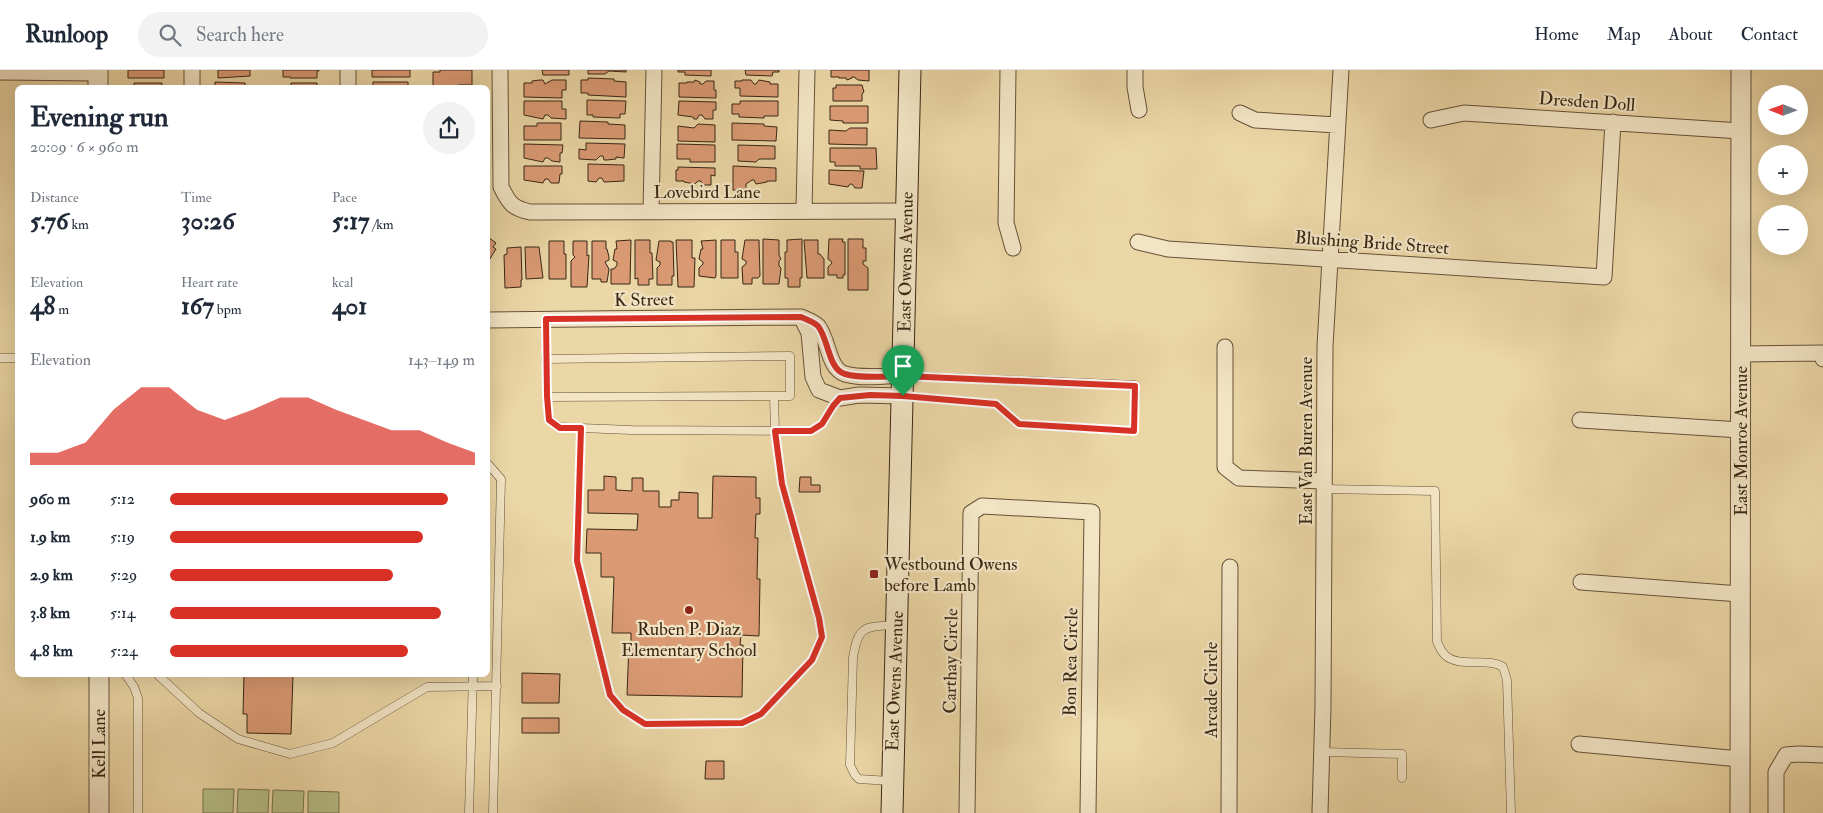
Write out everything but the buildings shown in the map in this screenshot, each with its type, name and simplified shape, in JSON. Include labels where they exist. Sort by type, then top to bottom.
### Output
[{"type":"main road","name":"East Owens Avenue","points":[[892,813],[910,70]]},
{"type":"street","points":[[192,70],[192,85]]},
{"type":"street","points":[[348,70],[348,85]]},
{"type":"street","name":"Lovebird Lane","points":[[500,70],[500,187],[509,203],[519,209],[530,212],[907,211]]},
{"type":"street","points":[[651,211],[654,70]]},
{"type":"street","points":[[804,210],[807,70]]},
{"type":"street","points":[[1008,70],[1006,224],[1013,248]]},
{"type":"street","points":[[1135,70],[1134,87],[1139,110]]},
{"type":"street","name":"East Van Buren Avenue","points":[[1320,813],[1325,346],[1341,70]]},
{"type":"street","name":"East Monroe Avenue","points":[[1740,813],[1741,70]]},
{"type":"street","points":[[0,72],[98,77]]},
{"type":"street","points":[[1240,113],[1256,120],[1337,125]]},
{"type":"street","name":"Dresden Doll","points":[[1431,120],[1464,113],[1741,131]]},
{"type":"street","name":"Blushing Bride Street","points":[[1138,242],[1168,249],[1604,276],[1613,122]]},
{"type":"street","points":[[801,317],[817,325],[828,345],[834,366],[845,374],[872,376],[903,386]]},
{"type":"street","points":[[801,317],[809,333],[813,378],[819,390],[833,397],[840,398],[903,386]]},
{"type":"street","name":"K Street","points":[[490,320],[801,317]]},
{"type":"street","points":[[1225,347],[1225,468],[1239,478],[1324,485]]},
{"type":"street","points":[[1741,354],[1823,353],[1823,359]]},
{"type":"street","points":[[1580,420],[1741,430]]},
{"type":"street","name":"Carthay Circle","points":[[967,813],[971,513],[982,506],[1092,512]]},
{"type":"street","name":"Bon Rea Circle","points":[[1088,813],[1092,512]]},
{"type":"street","name":"Arcade Circle","points":[[1229,813],[1230,568]]},
{"type":"street","points":[[1581,582],[1740,594]]},
{"type":"street","name":"Kell Lane","points":[[99,677],[99,813]]},
{"type":"street","points":[[1578,744],[1740,759]]},
{"type":"street","points":[[1776,813],[1776,772],[1786,755],[1823,755]]},
{"type":"lane","points":[[546,319],[549,420],[560,428],[811,431],[822,424],[840,398]]},
{"type":"lane","points":[[546,359],[790,356],[790,396],[547,396]]},
{"type":"lane","points":[[0,358],[15,358]]},
{"type":"lane","points":[[903,386],[1135,386],[1134,431],[1019,424],[996,404],[903,386]]},
{"type":"lane","points":[[581,428],[577,561],[610,695],[623,710],[645,724],[742,723],[761,714],[812,660],[822,637],[819,618],[782,484],[775,431],[774,396]]},
{"type":"lane","points":[[490,466],[501,479],[493,813]]},
{"type":"lane","points":[[1324,485],[1435,491],[1437,642],[1445,656],[1460,661],[1496,662],[1503,667],[1507,680],[1511,813]]},
{"type":"lane","points":[[893,781],[859,779],[850,765],[853,658],[856,642],[868,626],[897,625]]},
{"type":"lane","points":[[129,677],[138,698],[138,813]]},
{"type":"lane","points":[[160,677],[199,713],[238,739],[290,754],[333,743],[427,687],[496,686]]},
{"type":"lane","points":[[469,813],[473,677]]},
{"type":"lane","points":[[1322,752],[1402,754],[1402,778]]},
{"type":"green space","points":[[203,789],[234,789],[233,813],[203,813]]},
{"type":"green space","points":[[238,789],[269,790],[268,813],[237,813]]},
{"type":"green space","points":[[273,790],[304,791],[303,813],[272,813]]},
{"type":"green space","points":[[308,791],[339,792],[339,813],[308,813]]},
{"type":"place","name":"Westbound Owens before Lamb","points":[[874,574]]},
{"type":"place","name":"Ruben P. Diaz Elementary School","points":[[689,610]]},
{"type":"route","points":[[801,317],[817,325],[828,345],[834,366],[845,374],[1135,386],[1134,431],[1019,424],[996,404],[903,396],[859,395],[840,398],[822,424],[811,431],[775,431],[782,484],[819,618],[822,637],[812,660],[761,714],[742,723],[645,724],[623,710],[610,695],[577,561],[581,428],[560,428],[549,420],[546,319],[801,317]]}]
